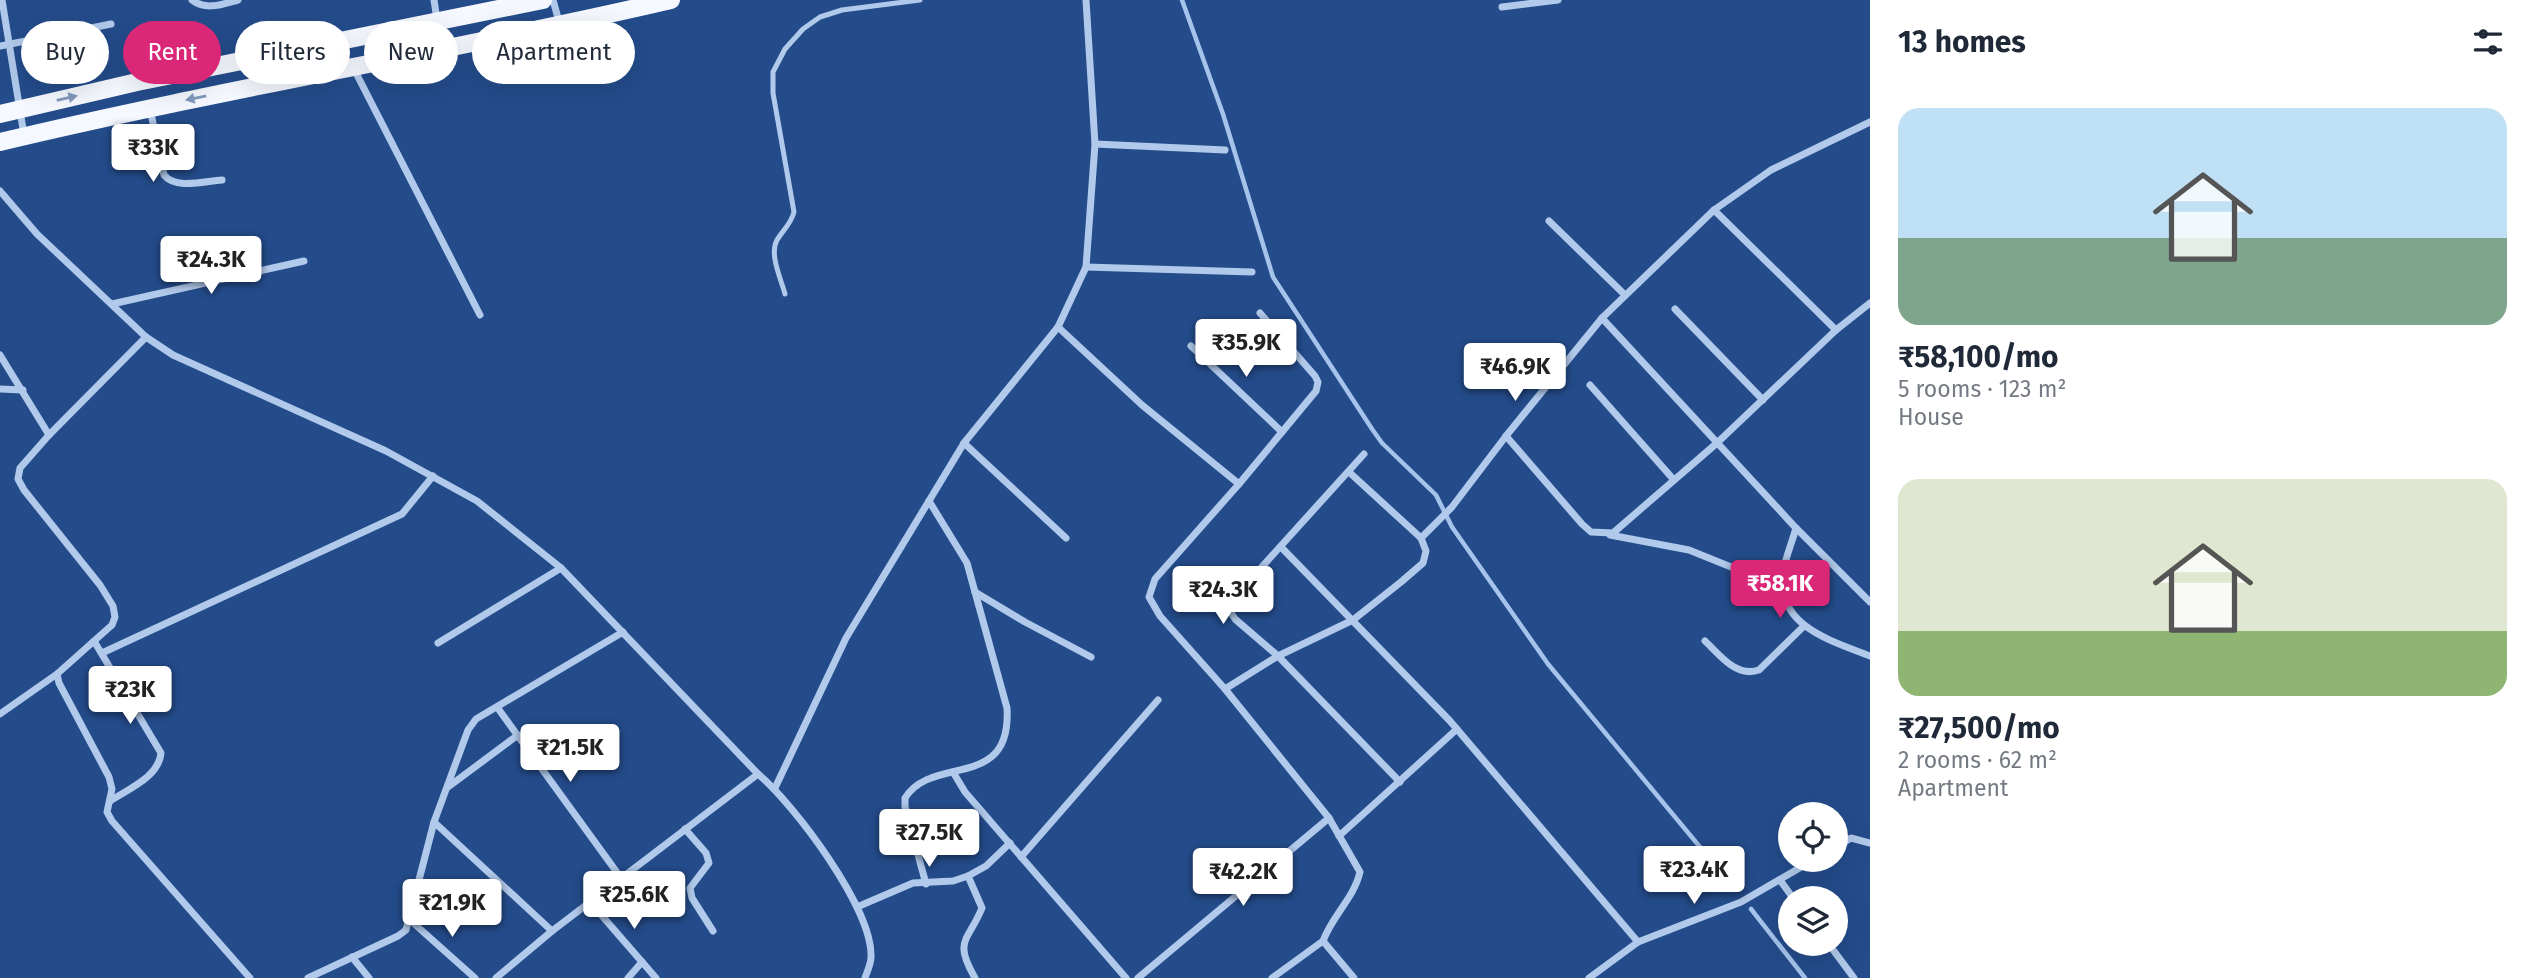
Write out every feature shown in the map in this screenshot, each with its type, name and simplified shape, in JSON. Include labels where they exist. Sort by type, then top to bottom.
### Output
[{"type":"main road","points":[[442,21],[543,0]]},
{"type":"main road","points":[[582,21],[671,0]]},
{"type":"main road","points":[[0,114],[150,79],[364,36]]},
{"type":"main road","points":[[0,142],[352,65],[472,43]]},
{"type":"street","points":[[2,0],[4,46],[24,136]]},
{"type":"street","points":[[192,0],[198,5],[210,6],[238,0]]},
{"type":"street","points":[[434,0],[437,21]]},
{"type":"street","points":[[553,0],[559,21]]},
{"type":"street","points":[[775,788],[846,638],[964,443],[1058,327],[1086,267],[1095,144],[1086,0]]},
{"type":"street","points":[[1502,7],[1558,0]]},
{"type":"street","points":[[4,46],[111,24]]},
{"type":"street","points":[[352,65],[480,315]]},
{"type":"street","points":[[150,108],[164,175],[169,181],[176,184],[222,180]]},
{"type":"street","points":[[1421,538],[1452,507],[1602,318],[1714,210],[1771,170],[1870,122]]},
{"type":"street","points":[[1095,144],[1225,150]]},
{"type":"street","points":[[0,191],[37,234],[146,337],[173,355],[386,451],[433,476],[477,501],[561,568],[758,774],[775,788],[834,868],[857,907],[867,930],[871,958],[865,978]]},
{"type":"street","points":[[1714,210],[1836,330]]},
{"type":"street","points":[[1549,221],[1625,295]]},
{"type":"street","points":[[111,304],[304,261]]},
{"type":"street","points":[[1086,267],[1252,272]]},
{"type":"street","points":[[1603,534],[1613,533],[1717,443],[1836,330],[1870,303]]},
{"type":"street","points":[[1675,309],[1763,400]]},
{"type":"street","points":[[1260,313],[1315,376],[1318,382],[1316,391],[1155,579],[1149,597],[1160,616],[1225,689],[1329,818],[1360,872],[1357,884],[1326,931],[1323,941],[1272,978]]},
{"type":"street","points":[[1602,318],[1796,528],[1870,602]]},
{"type":"street","points":[[1058,327],[1142,405],[1239,484]]},
{"type":"street","points":[[0,714],[57,674],[112,625],[115,617],[113,606],[100,585],[18,479],[20,468],[49,435],[146,337]]},
{"type":"street","points":[[1191,346],[1282,432]]},
{"type":"street","points":[[0,355],[49,435]]},
{"type":"street","points":[[1590,385],[1674,480]]},
{"type":"street","points":[[0,389],[23,390]]},
{"type":"street","points":[[1506,436],[1591,531],[1689,550],[1783,588]]},
{"type":"street","points":[[964,443],[1066,538]]},
{"type":"street","points":[[1364,454],[1231,601],[1230,611],[1235,619],[1278,656],[1400,782]]},
{"type":"street","points":[[1225,689],[1278,656],[1353,620],[1423,563],[1426,551],[1421,538],[1349,472]]},
{"type":"street","points":[[102,653],[402,514],[433,476]]},
{"type":"street","points":[[926,884],[905,807],[905,798],[917,784],[984,763],[995,754],[1004,740],[1008,726],[1007,708],[967,564],[929,501]]},
{"type":"street","points":[[1796,528],[1783,571],[1786,603],[1804,626],[1822,637],[1870,656]]},
{"type":"street","points":[[1281,547],[1457,729],[1638,942]]},
{"type":"street","points":[[438,643],[561,568]]},
{"type":"street","points":[[975,591],[1025,622],[1091,657]]},
{"type":"street","points":[[1705,641],[1732,666],[1742,672],[1752,673],[1759,670],[1804,626]]},
{"type":"street","points":[[308,978],[406,930],[435,822],[468,730],[475,719],[622,632]]},
{"type":"street","points":[[94,641],[161,753],[155,771],[110,801]]},
{"type":"street","points":[[57,674],[59,683],[109,777],[112,789],[107,812],[112,821],[250,978]]},
{"type":"street","points":[[1021,857],[1158,701]]},
{"type":"street","points":[[497,706],[621,878]]},
{"type":"street","points":[[1339,836],[1457,729]]},
{"type":"street","points":[[447,787],[518,736]]},
{"type":"street","points":[[953,772],[965,792],[1126,978]]},
{"type":"street","points":[[496,978],[552,931],[758,774]]},
{"type":"street","points":[[1138,978],[1329,818]]},
{"type":"street","points":[[435,822],[552,931]]},
{"type":"street","points":[[685,829],[706,853],[709,863],[690,888],[692,898],[713,931]]},
{"type":"street","points":[[1848,840],[1851,838],[1870,843]]},
{"type":"street","points":[[857,907],[913,883],[953,881],[968,876],[986,866],[1010,843]]},
{"type":"street","points":[[1589,978],[1638,942],[1741,902],[1793,872]]},
{"type":"street","points":[[968,876],[982,908],[963,943],[965,958],[975,978]]},
{"type":"street","points":[[1780,880],[1784,886]]},
{"type":"street","points":[[590,902],[656,978]]},
{"type":"street","points":[[410,920],[475,978]]},
{"type":"street","points":[[1323,941],[1354,978]]},
{"type":"street","points":[[1838,956],[1854,978]]},
{"type":"street","points":[[352,957],[369,978]]},
{"type":"street","points":[[628,978],[642,962]]},
{"type":"street","points":[[1147,971],[1153,978]]},
{"type":"lane","points":[[841,0],[842,10]]},
{"type":"lane","points":[[785,294],[774,251],[776,242],[791,222],[794,212],[773,93],[773,72],[785,49],[803,29],[820,17],[842,10],[920,0]]},
{"type":"waterway","points":[[1182,0],[1223,114],[1273,277],[1372,429],[1382,443],[1436,495],[1452,527],[1548,664],[1734,888]]},
{"type":"waterway","points":[[1751,909],[1805,978]]}]
